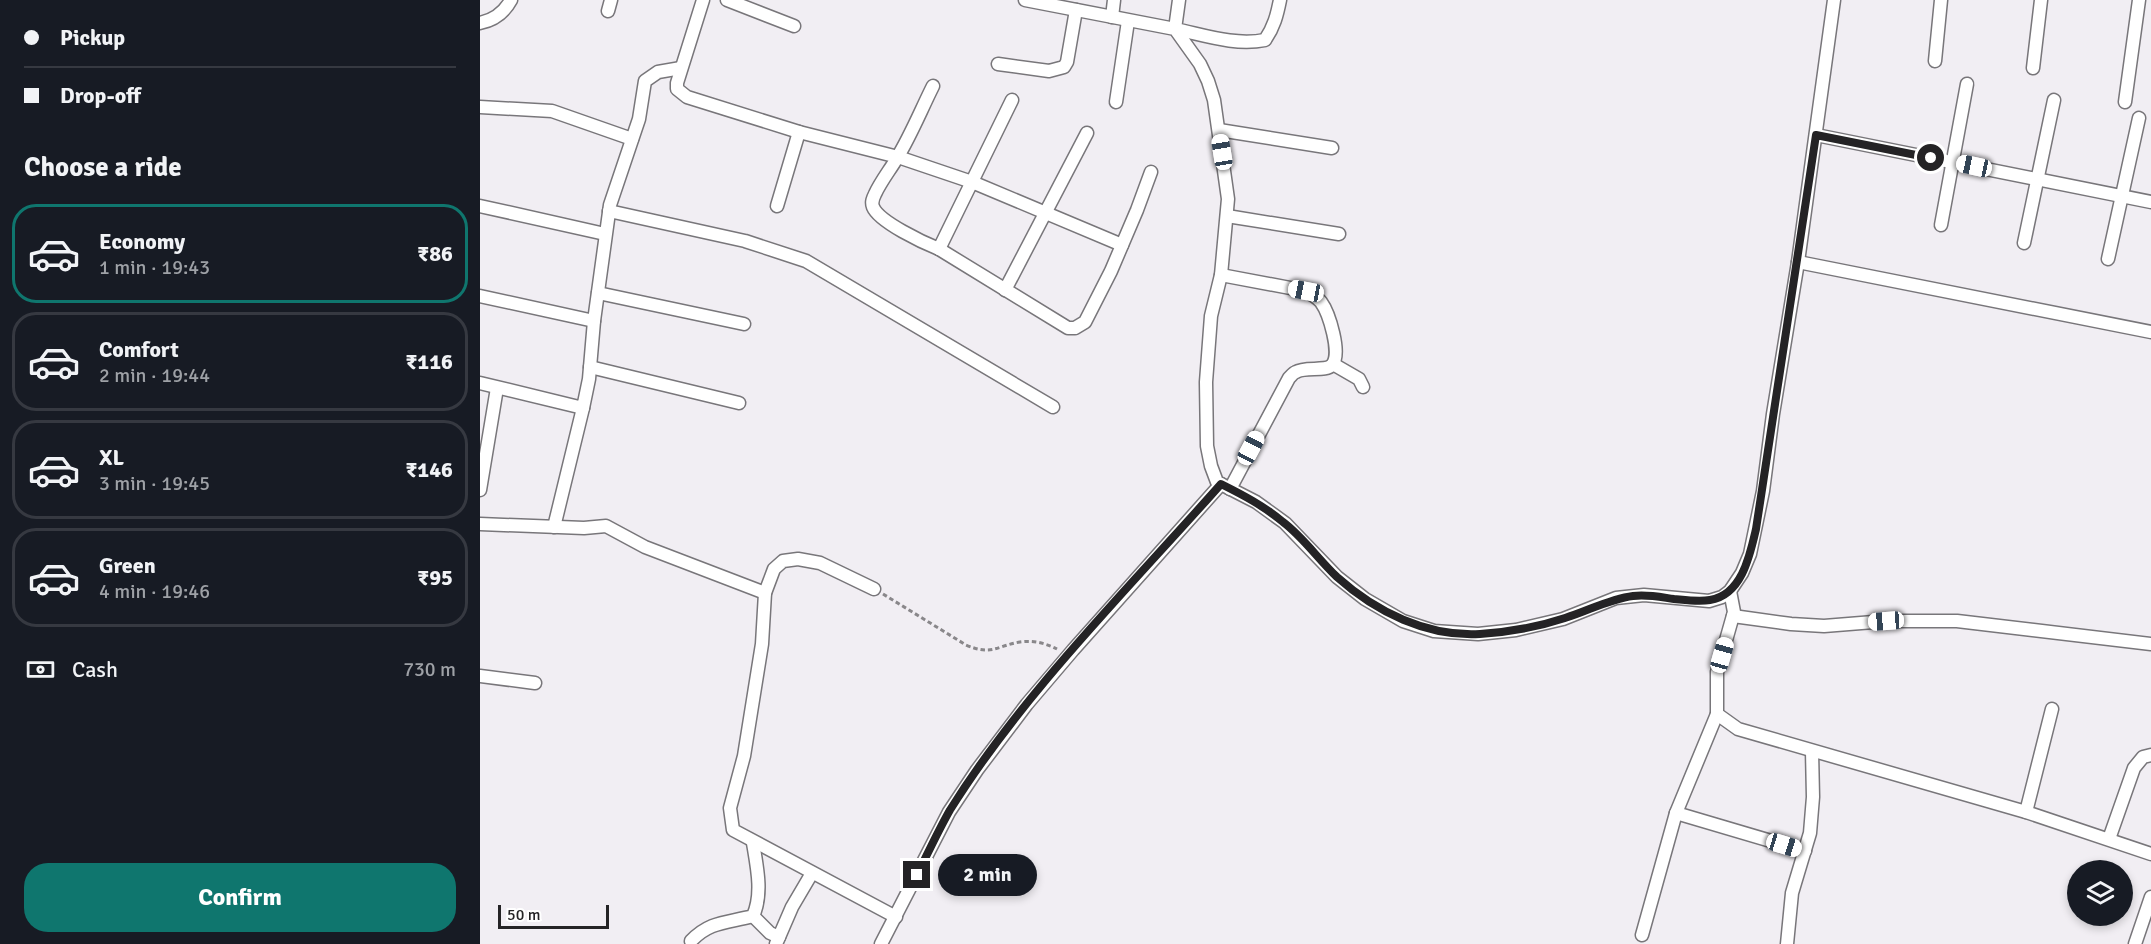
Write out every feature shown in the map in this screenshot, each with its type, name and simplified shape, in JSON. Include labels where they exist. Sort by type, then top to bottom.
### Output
[{"type":"street","points":[[480,23],[490,21],[506,10],[511,0]]},
{"type":"street","points":[[703,0],[677,83],[677,89],[687,97],[800,132],[898,156],[972,182],[1122,245]]},
{"type":"street","points":[[727,0],[794,26]]},
{"type":"street","points":[[1025,0],[1063,3],[1076,10],[1251,43],[1265,40],[1277,16],[1280,0]]},
{"type":"street","points":[[1112,17],[1114,0]]},
{"type":"street","points":[[1179,0],[1175,29],[1200,64],[1208,81],[1219,130],[1228,199],[1221,275],[1211,316],[1206,382],[1206,446],[1210,466],[1217,482],[1256,502],[1285,523],[1337,577],[1365,598],[1403,621],[1434,631],[1478,634],[1516,630],[1563,619],[1616,598],[1644,595],[1709,600],[1722,597],[1730,591],[1742,573],[1750,554],[1756,529],[1798,262],[1834,0]]},
{"type":"street","points":[[1935,61],[1941,0]]},
{"type":"street","points":[[2033,68],[2041,0]]},
{"type":"street","points":[[2125,102],[2139,0]]},
{"type":"street","points":[[998,64],[1049,71],[1064,67],[1067,62],[1076,10]]},
{"type":"street","points":[[1116,102],[1128,21]]},
{"type":"street","points":[[554,527],[583,408],[609,211],[639,119],[641,94],[645,81],[658,72],[681,68]]},
{"type":"street","points":[[1941,225],[1967,84]]},
{"type":"street","points":[[933,86],[898,156],[874,195],[873,209],[879,216],[924,243],[939,249],[1068,328],[1075,328],[1085,322],[1111,271],[1137,210],[1150,172]]},
{"type":"street","points":[[939,249],[1012,100]]},
{"type":"street","points":[[2024,243],[2054,100]]},
{"type":"street","points":[[480,107],[552,111],[632,139]]},
{"type":"street","points":[[2108,259],[2139,118]]},
{"type":"street","points":[[1219,130],[1332,148]]},
{"type":"street","points":[[777,206],[800,132]]},
{"type":"street","points":[[1005,290],[1088,133]]},
{"type":"street","points":[[1816,135],[2151,202]]},
{"type":"street","points":[[480,206],[605,234]]},
{"type":"street","points":[[609,211],[745,241],[806,261],[1053,407]]},
{"type":"street","points":[[1227,216],[1339,234]]},
{"type":"street","points":[[1798,262],[2151,332]]},
{"type":"street","points":[[881,944],[949,812],[977,770],[1027,704],[1069,655],[1226,487],[1289,378],[1297,371],[1328,368],[1333,364],[1336,357],[1333,333],[1325,309],[1316,297],[1306,291],[1221,275]]},
{"type":"street","points":[[598,293],[744,324]]},
{"type":"street","points":[[480,296],[594,321]]},
{"type":"street","points":[[1333,364],[1359,378],[1363,387]]},
{"type":"street","points":[[590,367],[739,404]]},
{"type":"street","points":[[480,383],[583,408]]},
{"type":"street","points":[[480,490],[496,388]]},
{"type":"street","points":[[480,524],[584,528],[606,526],[645,547],[765,593]]},
{"type":"street","points":[[874,589],[820,563],[798,559],[783,561],[774,569],[765,593],[762,644],[746,744],[730,808],[733,830],[753,843],[896,917]]},
{"type":"street","points":[[1642,935],[1676,813],[1718,714],[1718,672],[1733,616],[1730,591]]},
{"type":"street","points":[[1733,616],[1824,626],[1886,621],[1957,621],[2151,644]]},
{"type":"street","points":[[480,676],[536,683]]},
{"type":"street","points":[[2026,812],[2052,709]]},
{"type":"street","points":[[1718,714],[1738,729],[2026,812],[2151,854]]},
{"type":"street","points":[[1787,944],[1792,893],[1806,851],[1813,797],[1812,751]]},
{"type":"street","points":[[2109,839],[2134,768],[2143,757],[2151,755]]},
{"type":"street","points":[[1676,813],[1806,851]]},
{"type":"street","points":[[753,843],[758,872],[758,905],[753,916]]},
{"type":"street","points":[[753,916],[777,941],[812,873]]},
{"type":"street","points":[[2135,944],[2151,897]]},
{"type":"street","points":[[691,941],[702,930],[719,923],[753,916]]},
{"type":"path","points":[[874,589],[979,651],[993,650],[1020,642],[1039,642],[1069,655]]},
{"type":"route","points":[[917,875],[949,812],[977,770],[1027,704],[1221,484],[1256,502],[1285,523],[1337,577],[1365,598],[1403,621],[1434,631],[1478,634],[1516,630],[1563,619],[1616,598],[1630,596],[1644,595],[1693,600],[1722,597],[1730,591],[1742,573],[1750,554],[1756,529],[1816,135],[1931,158]]}]
